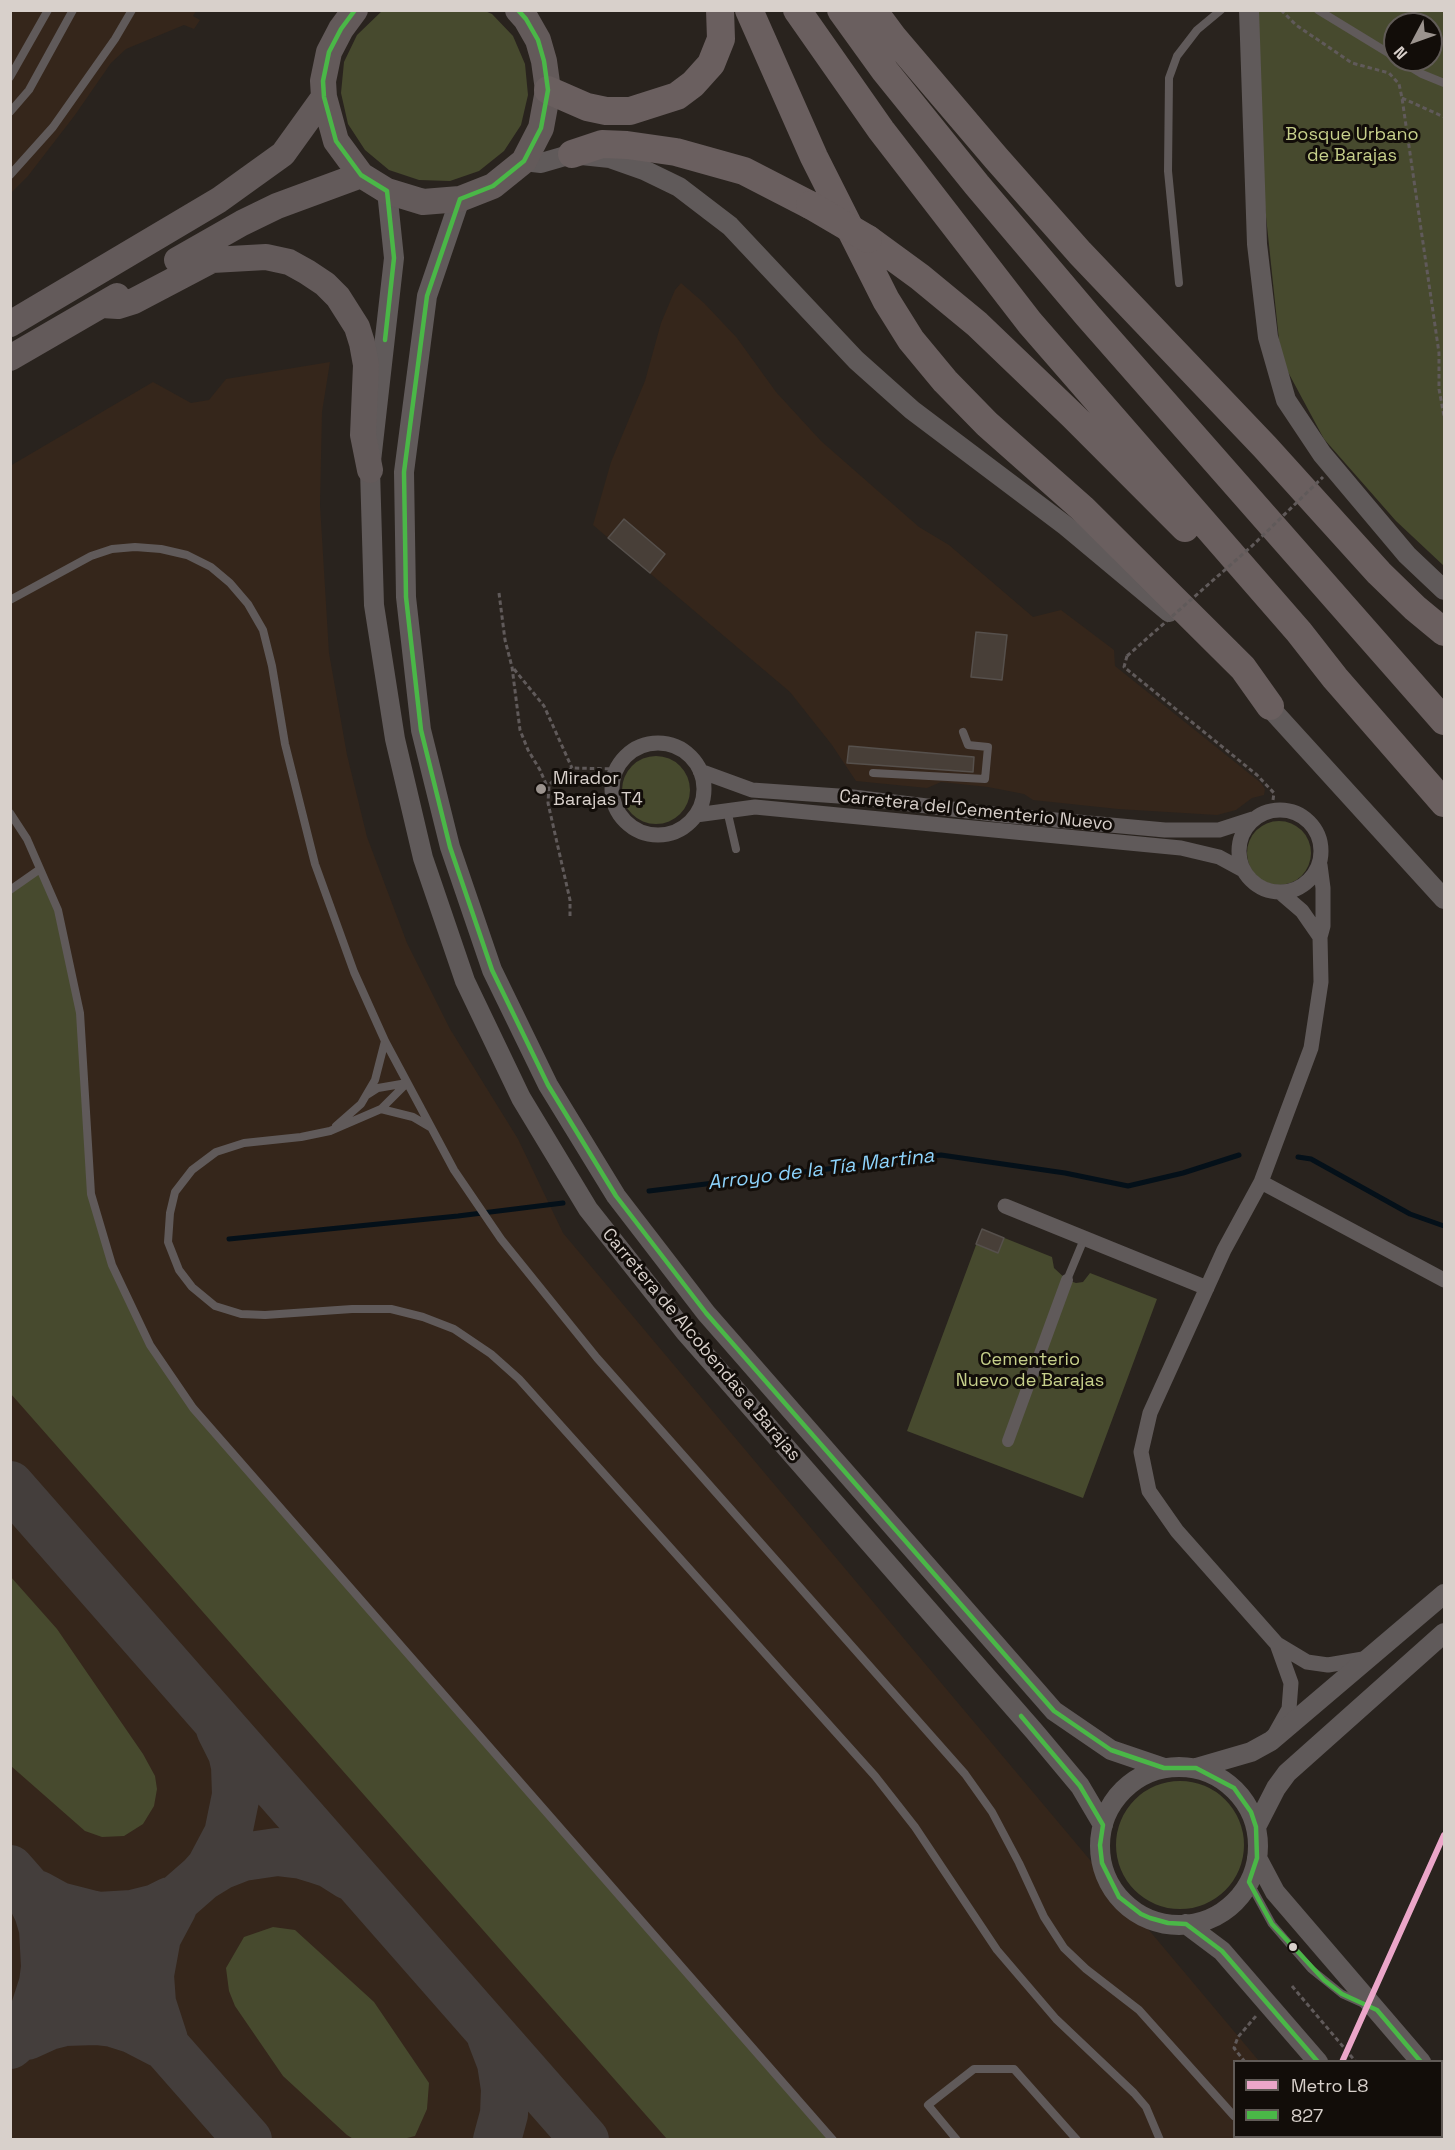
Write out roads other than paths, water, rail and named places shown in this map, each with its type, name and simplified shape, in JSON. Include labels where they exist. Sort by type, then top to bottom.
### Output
[{"type":"highway","points":[[548,90],[587,108],[606,111],[630,111],[677,96],[693,84],[711,64],[721,39],[720,10]]},
{"type":"highway","points":[[749,10],[814,156],[886,300],[911,340],[945,381],[987,424],[1083,509],[1235,661],[1270,706]]},
{"type":"highway","points":[[797,10],[881,130],[1030,323],[1299,632],[1335,678],[1444,804]]},
{"type":"highway","points":[[841,10],[885,71],[977,185],[1088,316],[1444,721]]},
{"type":"highway","points":[[873,10],[900,46],[1080,253],[1258,439],[1379,573],[1444,632]]},
{"type":"highway","points":[[572,154],[602,144],[627,145],[676,152],[744,171],[810,205],[868,239],[920,277],[976,324],[1073,416],[1181,524],[1289,639],[1335,678]]},
{"type":"highway","points":[[1283,536],[1334,573],[1444,694]]},
{"type":"main road","points":[[355,10],[341,29],[329,52],[323,81],[324,97],[336,141],[361,175],[387,191],[423,202],[460,199],[493,186],[524,161],[541,128],[548,90],[544,61],[538,40],[518,10]]},
{"type":"main road","points":[[10,324],[219,200],[283,154],[324,97]]},
{"type":"main road","points":[[10,358],[242,223],[277,206],[361,175]]},
{"type":"main road","points":[[102,305],[118,306],[134,301],[212,260],[266,257],[289,262],[307,272],[325,284],[338,297],[357,327],[366,364],[363,435],[370,471]]},
{"type":"street","points":[[1249,10],[1257,244],[1268,337],[1286,400],[1322,454],[1407,555],[1444,590]]},
{"type":"street","points":[[524,161],[541,163],[572,154],[610,158],[653,174],[679,187],[730,226],[856,360],[912,410],[1066,526],[1165,608],[1270,706],[1444,899]]},
{"type":"street","name":"Carretera de Alcobendas a Barajas","points":[[387,191],[394,258],[370,471],[374,605],[395,739],[423,858],[465,981],[521,1098],[588,1209],[686,1333],[1080,1786],[1103,1826]]},
{"type":"street","name":"Carretera de Alcobendas a Barajas","points":[[460,199],[426,296],[404,472],[406,597],[421,730],[450,847],[492,970],[548,1085],[610,1186],[706,1313],[1054,1711],[1111,1750],[1164,1768]]},
{"type":"street","points":[[651,743],[666,743],[692,758],[700,771],[704,786],[702,801],[696,815],[685,826],[672,833],[657,835],[642,832],[618,813],[613,799],[612,784],[616,769],[624,757],[636,748],[651,743]]},
{"type":"street","name":"Carretera del Cementerio Nuevo","points":[[700,771],[752,790],[853,797],[995,814],[1165,830],[1219,830],[1253,819]]},
{"type":"street","name":"Carretera del Cementerio Nuevo","points":[[696,815],[755,807],[1181,848],[1219,857],[1243,870]]},
{"type":"street","points":[[1320,865],[1304,885],[1293,891],[1270,891],[1259,887],[1243,870],[1239,856],[1239,843],[1244,830],[1253,819],[1267,811],[1279,809],[1292,811],[1304,817],[1314,826],[1320,838],[1323,888],[1323,926],[1320,937],[1321,982],[1311,1048],[1261,1182],[1224,1250],[1150,1413],[1142,1452],[1149,1491],[1177,1531],[1277,1644],[1307,1662],[1328,1665],[1369,1658]]},
{"type":"street","points":[[1281,892],[1302,911],[1320,937]]},
{"type":"street","points":[[1261,1182],[1444,1280]]},
{"type":"street","points":[[1005,1206],[1206,1288]]},
{"type":"street","points":[[1008,1441],[1066,1280]]},
{"type":"street","points":[[1196,1768],[1234,1788],[1251,1812],[1256,1827],[1257,1858],[1250,1882],[1242,1895],[1224,1912],[1200,1923],[1168,1923],[1141,1914],[1119,1896],[1102,1863],[1100,1845],[1103,1826],[1115,1799],[1125,1788],[1150,1772],[1164,1768],[1196,1768],[1251,1752],[1271,1741],[1444,1594]]},
{"type":"street","points":[[1256,1827],[1276,1788],[1287,1773],[1444,1633]]},
{"type":"street","points":[[1271,1741],[1289,1709],[1291,1683],[1277,1644]]},
{"type":"street","points":[[1257,1858],[1275,1892],[1420,2060]]},
{"type":"street","points":[[1186,1924],[1222,1951],[1317,2060]]},
{"type":"lane","points":[[10,77],[48,10]]},
{"type":"lane","points":[[10,112],[29,90],[73,10]]},
{"type":"lane","points":[[10,175],[52,127],[115,39],[132,10]]},
{"type":"lane","points":[[1179,283],[1168,171],[1169,78],[1178,56],[1197,30],[1221,10]]},
{"type":"lane","points":[[1318,10],[1383,50]]},
{"type":"lane","points":[[1419,72],[1444,83]]},
{"type":"lane","points":[[10,600],[91,556],[112,549],[135,547],[161,549],[187,555],[211,567],[230,583],[248,604],[263,630],[272,666],[285,744],[315,864],[354,972],[385,1041],[454,1170],[501,1239],[597,1358],[965,1774],[992,1812],[1044,1917],[1064,1948],[1086,1969],[1139,2010],[1233,2115]]},
{"type":"lane","points":[[873,773],[985,779],[988,747],[968,745],[963,732]]},
{"type":"lane","points":[[727,810],[736,849]]},
{"type":"lane","points":[[10,813],[27,839],[58,910],[80,1013],[91,1194],[112,1265],[150,1346],[193,1408],[833,2139]]},
{"type":"lane","points":[[10,890],[40,869]]},
{"type":"lane","points":[[330,1131],[361,1104],[375,1080],[385,1041]]},
{"type":"lane","points":[[365,1096],[378,1088],[407,1083]]},
{"type":"lane","points":[[407,1083],[381,1109],[330,1131],[301,1137],[244,1143],[216,1152],[192,1170],[175,1192],[170,1213],[168,1242],[179,1270],[192,1287],[214,1306],[241,1314],[391,1309],[423,1317],[454,1329],[491,1354],[519,1379],[875,1776],[915,1827],[997,1950],[1056,2019],[1134,2093],[1146,2107],[1160,2139]]},
{"type":"lane","points":[[381,1109],[413,1117],[432,1129]]},
{"type":"lane","points":[[1066,1280],[1084,1239]]},
{"type":"lane","points":[[1250,1882],[1272,1924],[1311,1969],[1342,1994],[1377,2010]]},
{"type":"lane","points":[[957,2139],[928,2105],[974,2069],[1014,2069],[1077,2139]]},
{"type":"waterway","name":"Arroyo de la Tía Martina","points":[[649,1191],[941,1155],[1065,1173],[1128,1186],[1183,1173],[1239,1155]]},
{"type":"waterway","name":"Arroyo de la Tía Martina","points":[[1298,1157],[1311,1159],[1410,1214],[1444,1226]]},
{"type":"waterway","name":"Arroyo de la Tía Martina","points":[[229,1239],[563,1203]]},
{"type":"metro line","name":"L8","points":[[1343,2060],[1444,1835]]},
{"type":"place","name":"Mirador Barajas T4","points":[[541,789]]},
{"type":"park label","name":"Bosque Urbano de Barajas","points":[[1352,145]]},
{"type":"park label","name":"Cementerio Nuevo de Barajas","points":[[1030,1370]]}]
